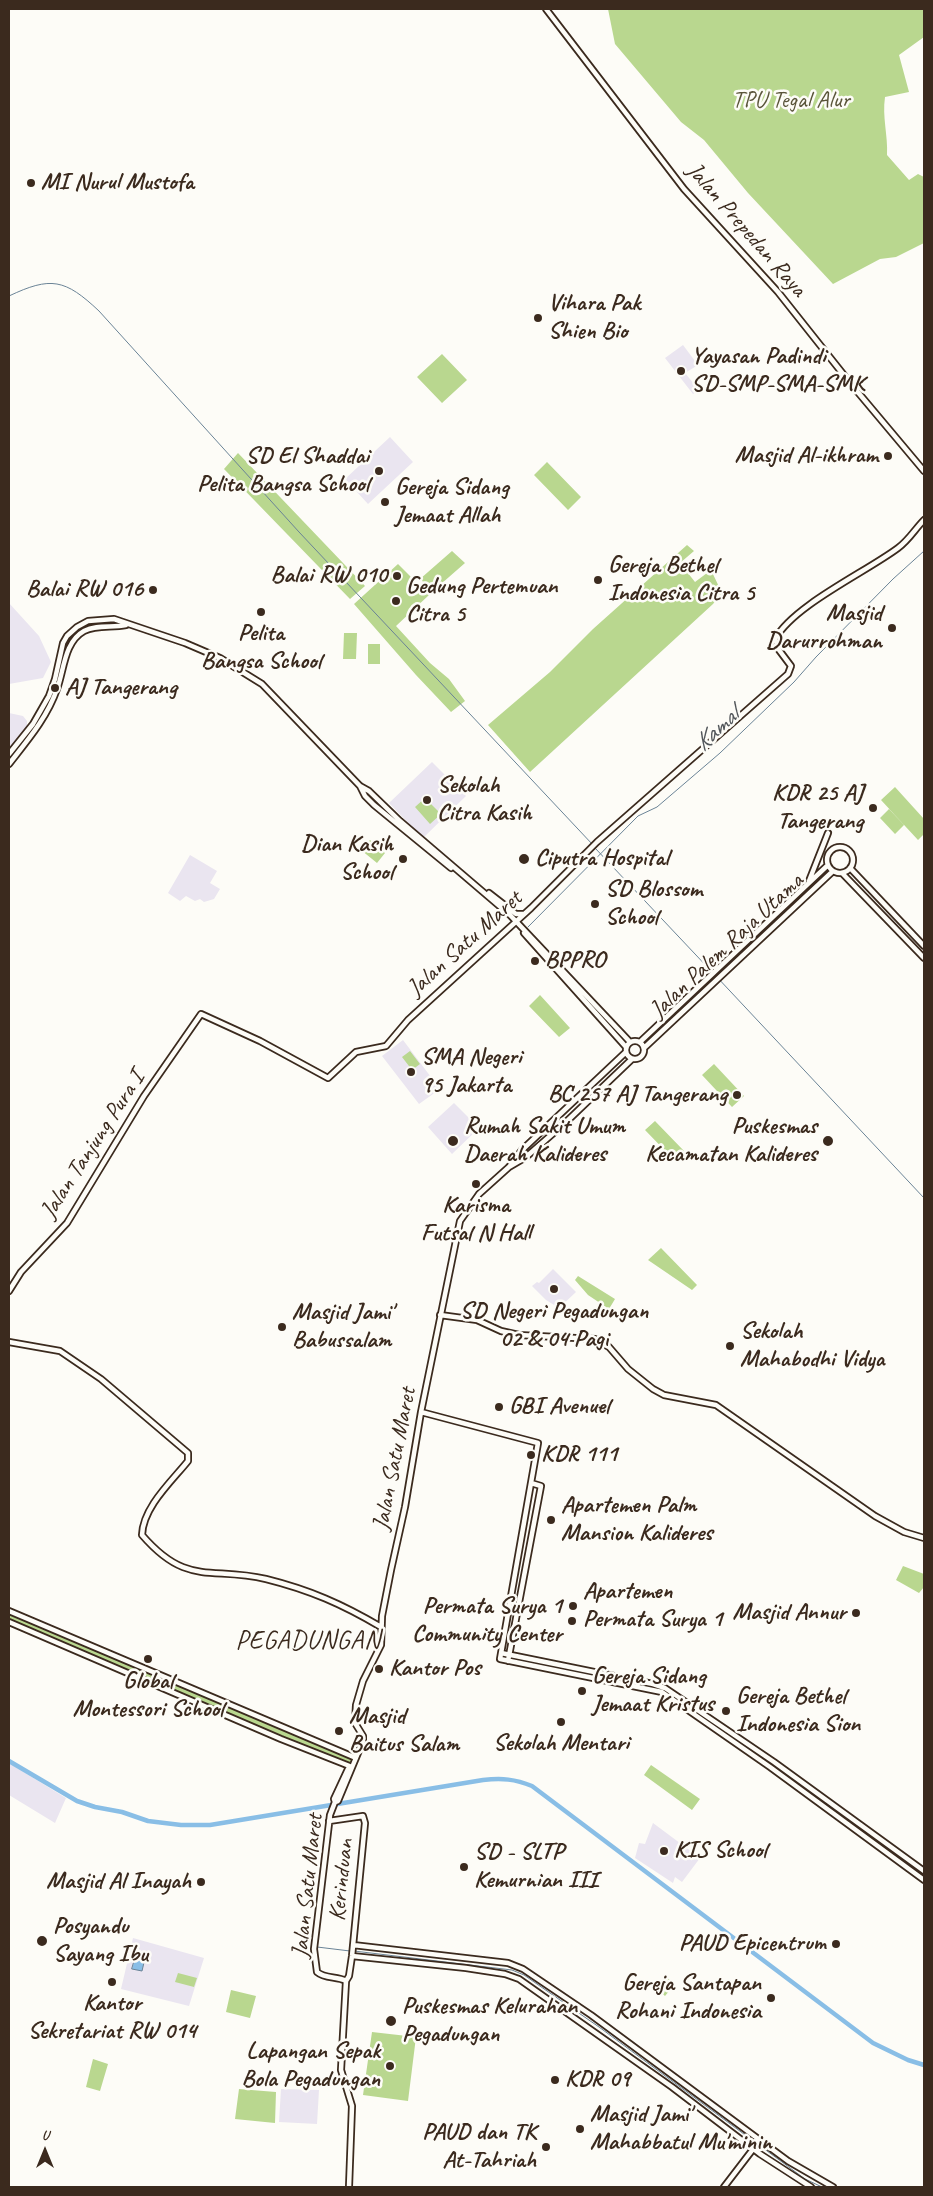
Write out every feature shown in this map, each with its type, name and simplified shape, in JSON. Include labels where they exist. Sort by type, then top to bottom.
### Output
[{"type":"street","name":"Jalan Prepedan Raya","points":[[546,9],[684,189],[778,292],[851,384],[924,471]]},
{"type":"street","name":"Jalan Satu Maret","points":[[202,1014],[260,1041],[329,1078],[356,1052],[386,1046],[408,1020],[525,914],[597,842],[788,674],[791,666],[776,644],[775,639],[783,628],[819,598],[905,543],[924,520]]},
{"type":"street","points":[[9,754],[33,724],[49,696],[63,644],[67,636],[77,627],[88,621],[114,619],[185,642],[220,658],[262,684],[360,786],[476,886],[514,922],[630,1042],[640,1042],[644,1048],[642,1057],[632,1059],[514,922],[374,805],[365,796],[360,786]]},
{"type":"street","points":[[9,764],[42,720],[58,686],[69,648],[79,634],[96,627],[128,625]]},
{"type":"street","points":[[807,885],[828,833]]},
{"type":"street","points":[[842,873],[850,868],[852,855],[848,850],[840,847],[834,848],[826,859],[828,865],[833,871],[842,873],[924,958]]},
{"type":"street","name":"Jalan Palem Raja Utama","points":[[640,1042],[828,865]]},
{"type":"street","points":[[850,868],[924,946]]},
{"type":"street","name":"Jalan Palem Raja Utama","points":[[644,1048],[833,871]]},
{"type":"street","points":[[476,886],[479,885],[516,914],[525,914]]},
{"type":"street","name":"Jalan Tanjung Pura I","points":[[9,1290],[21,1272],[67,1223],[144,1096],[202,1014]]},
{"type":"street","points":[[626,1050],[630,1042]]},
{"type":"street","name":"Jalan Satu Maret","points":[[346,1982],[341,1978],[321,1976],[317,1972],[314,1960],[329,1821],[335,1802],[338,1801],[352,1771],[351,1768],[363,1741],[363,1736],[355,1723],[356,1705],[363,1681],[381,1645],[381,1627],[390,1570],[410,1483],[421,1412],[460,1221],[479,1194],[509,1167],[522,1150],[626,1050]]},
{"type":"street","name":"Jalan Satu Maret","points":[[509,1167],[526,1157],[565,1123],[632,1059]]},
{"type":"street","points":[[440,1315],[477,1320],[501,1331],[519,1336],[595,1339],[609,1348],[628,1370],[653,1389],[664,1395],[716,1405],[875,1516],[904,1532],[924,1538]]},
{"type":"street","points":[[9,1342],[60,1351],[101,1379],[188,1453],[188,1461],[159,1497],[142,1527],[142,1535],[166,1559],[198,1573],[246,1576],[309,1591],[337,1603],[381,1627]]},
{"type":"street","points":[[421,1412],[538,1443],[500,1659],[662,1692],[770,1767],[924,1880]]},
{"type":"street","points":[[508,1661],[540,1486],[531,1483]]},
{"type":"street","points":[[9,1611],[300,1736],[356,1758]]},
{"type":"street","points":[[9,1622],[351,1768]]},
{"type":"street","points":[[501,1653],[665,1688],[774,1762],[924,1872]]},
{"type":"street","points":[[297,1745],[300,1744],[300,1736]]},
{"type":"street","name":"Kerinduan","points":[[329,1821],[363,1816],[365,1823],[352,1955],[349,1976],[346,1982],[341,2070],[352,2106],[349,2187]]},
{"type":"street","points":[[353,1946],[508,1963],[523,1969],[592,2015],[759,2141],[803,2171],[833,2187]]},
{"type":"street","points":[[352,1955],[505,1974],[518,1979],[672,2087],[753,2149],[811,2187]]},
{"type":"street","points":[[724,2187],[759,2141]]},
{"type":"shaded area","name":"Yayasan Padindi SD-SMP-SMA-SMK","points":[[683,345],[698,365],[685,373],[699,390],[693,394],[665,358]]},
{"type":"shaded area","name":"SD El Shaddai Pelita Bangsa School","points":[[390,437],[413,462],[368,504],[345,479]]},
{"type":"shaded area","points":[[9,603],[39,636],[51,662],[43,678],[9,684]]},
{"type":"shaded area","points":[[9,713],[23,716],[27,721],[27,728],[9,749]]},
{"type":"shaded area","name":"Sekolah Citra Kasih","points":[[432,762],[466,796],[423,838],[389,803]]},
{"type":"shaded area","points":[[190,855],[217,871],[210,883],[220,889],[214,899],[204,902],[200,899],[195,901],[186,896],[180,901],[168,893]]},
{"type":"shaded area","name":"SMA Negeri 95 Jakarta","points":[[403,1040],[440,1089],[419,1104],[382,1056]]},
{"type":"shaded area","name":"Rumah Sakit Umum Daerah Kalideres","points":[[454,1103],[479,1128],[452,1154],[428,1127]]},
{"type":"shaded area","name":"SD Negeri Pegadungan 02 & 04 Pagi","points":[[553,1269],[576,1292],[559,1308],[546,1300],[532,1286],[537,1282],[539,1283]]},
{"type":"shaded area","points":[[9,1763],[66,1798],[55,1823],[9,1795]]},
{"type":"shaded area","name":"KIS School","points":[[653,1823],[700,1858],[682,1882],[675,1877],[673,1883],[635,1858],[639,1843],[645,1844]]},
{"type":"shaded area","points":[[133,1938],[204,1958],[189,2006],[121,1989]]},
{"type":"shaded area","points":[[281,2089],[319,2090],[317,2124],[279,2122]]},
{"type":"green space","name":"TPU Tegal Alur","points":[[608,9],[924,9],[924,37],[899,55],[909,92],[885,97],[884,112],[887,155],[909,180],[918,174],[924,177],[924,243],[896,257],[880,259],[833,284],[748,193],[704,140],[681,122],[615,44]]},
{"type":"green space","points":[[442,354],[467,380],[442,403],[417,377]]},
{"type":"green space","points":[[238,453],[365,586],[350,599],[224,469]]},
{"type":"green space","points":[[547,462],[581,497],[568,510],[534,475]]},
{"type":"green space","points":[[687,545],[694,551],[680,563],[695,582],[711,570],[722,593],[713,604],[530,772],[488,725],[550,672],[593,629]]},
{"type":"green space","points":[[452,551],[465,563],[433,591],[420,579]]},
{"type":"green space","points":[[398,564],[429,595],[396,626],[430,663],[449,679],[465,701],[451,712],[354,604]]},
{"type":"green space","points":[[344,633],[357,633],[356,659],[343,659]]},
{"type":"green space","points":[[368,644],[380,644],[380,664],[368,664]]},
{"type":"green space","points":[[895,787],[924,819],[924,834],[918,840],[881,800]]},
{"type":"green space","points":[[425,798],[441,814],[430,824],[415,807]]},
{"type":"green space","points":[[889,809],[904,825],[895,834],[880,818]]},
{"type":"green space","points":[[370,840],[385,853],[377,863],[361,850]]},
{"type":"green space","points":[[540,995],[570,1028],[559,1037],[529,1006]]},
{"type":"green space","points":[[410,1051],[420,1064],[412,1070],[402,1057]]},
{"type":"green space","points":[[714,1064],[744,1096],[732,1107],[702,1075]]},
{"type":"green space","points":[[655,1121],[685,1152],[675,1161],[645,1130]]},
{"type":"green space","points":[[661,1248],[697,1285],[692,1290],[648,1260]]},
{"type":"green space","points":[[578,1276],[615,1299],[609,1309],[588,1295],[575,1280]]},
{"type":"green space","points":[[903,1566],[924,1574],[924,1587],[919,1593],[896,1580]]},
{"type":"green space","points":[[9,1611],[356,1758],[352,1767],[9,1622]]},
{"type":"green space","points":[[651,1765],[700,1799],[692,1810],[644,1775]]},
{"type":"green space","points":[[178,1973],[197,1978],[194,1987],[175,1982]]},
{"type":"green space","points":[[665,1976],[675,1984],[665,1996],[656,1988]]},
{"type":"green space","points":[[231,1990],[256,1996],[250,2018],[226,2012]]},
{"type":"green space","name":"Lapangan Sepak Bola Pegadungan","points":[[372,2032],[416,2037],[408,2101],[363,2095]]},
{"type":"green space","points":[[93,2059],[108,2064],[100,2091],[86,2087]]},
{"type":"green space","points":[[239,2089],[276,2092],[275,2123],[235,2119]]},
{"type":"water","points":[[137,1952],[146,1954],[142,1971],[132,1969]]},
{"type":"waterway","points":[[9,296],[36,285],[57,284],[76,292],[99,311],[299,532],[593,845]]},
{"type":"waterway","name":"Kamal","points":[[528,927],[638,816],[657,807],[720,753],[794,682],[893,579],[924,551]]},
{"type":"waterway","points":[[595,848],[712,972]]},
{"type":"waterway","points":[[715,975],[924,1198]]},
{"type":"waterway","points":[[9,1761],[77,1801],[95,1807],[122,1812],[148,1821],[181,1825],[210,1825],[483,1780],[496,1779],[520,1782],[532,1786],[873,2043],[908,2060],[924,2065]]},
{"type":"waterway","points":[[317,1947],[350,1951]]},
{"type":"waterway","points":[[354,1951],[512,1970],[524,1975],[599,2027],[756,2143]]},
{"type":"waterway","points":[[759,2145],[805,2179],[822,2187]]},
{"type":"place","name":"MI Nurul Mustofa","points":[[31,183]]},
{"type":"place","name":"Vihara Pak Shien Bio","points":[[538,318]]},
{"type":"place","name":"Yayasan Padindi SD-SMP-SMA-SMK","points":[[681,371]]},
{"type":"place","name":"Masjid Al-ikhram","points":[[888,456]]},
{"type":"place","name":"SD El Shaddai Pelita Bangsa School","points":[[379,471]]},
{"type":"place","name":"Gereja Sidang Jemaat Allah","points":[[385,502]]},
{"type":"place","name":"Balai RW 010","points":[[397,576]]},
{"type":"place","name":"Gereja Bethel Indonesia Citra 5","points":[[598,580]]},
{"type":"place","name":"Balai RW 016","points":[[153,590]]},
{"type":"place","name":"Gedung Pertemuan Citra 5","points":[[396,601]]},
{"type":"place","name":"Pelita Bangsa School","points":[[261,612]]},
{"type":"place","name":"Masjid Darurrohman","points":[[892,628]]},
{"type":"place","name":"AJ Tangerang","points":[[55,688]]},
{"type":"place","name":"Sekolah Citra Kasih","points":[[427,800]]},
{"type":"place","name":"KDR 25 AJ Tangerang","points":[[873,808]]},
{"type":"place","name":"Dian Kasih School","points":[[403,859]]},
{"type":"place","name":"Ciputra Hospital","points":[[524,859]]},
{"type":"place","name":"SD Blossom School","points":[[595,904]]},
{"type":"place","name":"BPPRO","points":[[535,961]]},
{"type":"place","name":"SMA Negeri 95 Jakarta","points":[[411,1072]]},
{"type":"place","name":"BC 257 AJ Tangerang","points":[[737,1095]]},
{"type":"place","name":"Rumah Sakit Umum Daerah Kalideres","points":[[453,1141]]},
{"type":"place","name":"Puskesmas Kecamatan Kalideres","points":[[828,1141]]},
{"type":"place","name":"Karisma Futsal N Hall","points":[[476,1184]]},
{"type":"place","name":"SD Negeri Pegadungan 02 & 04 Pagi","points":[[554,1289]]},
{"type":"place","name":"Masjid Jami' Babussalam","points":[[282,1327]]},
{"type":"place","name":"Sekolah Mahabodhi Vidya","points":[[730,1346]]},
{"type":"place","name":"GBI Avenuel","points":[[499,1407]]},
{"type":"place","name":"KDR 111","points":[[531,1455]]},
{"type":"place","name":"Apartemen Palm Mansion Kalideres","points":[[551,1520]]},
{"type":"place","name":"Apartemen Permata Surya 1","points":[[573,1606]]},
{"type":"place","name":"Masjid Annur","points":[[856,1613]]},
{"type":"place","name":"Permata Surya 1 Community Center","points":[[572,1621]]},
{"type":"place","name":"Global Montessori School","points":[[148,1659]]},
{"type":"place","name":"Kantor Pos","points":[[379,1669]]},
{"type":"place","name":"Gereja Sidang Jemaat Kristus","points":[[582,1691]]},
{"type":"place","name":"Gereja Bethel Indonesia Sion","points":[[726,1711]]},
{"type":"place","name":"Sekolah Mentari","points":[[561,1722]]},
{"type":"place","name":"Masjid Baitus Salam","points":[[339,1731]]},
{"type":"place","name":"KIS School","points":[[664,1851]]},
{"type":"place","name":"SD - SLTP Kemurnian III","points":[[464,1867]]},
{"type":"place","name":"Masjid Al Inayah","points":[[201,1882]]},
{"type":"place","name":"Posyandu Sayang Ibu","points":[[42,1941]]},
{"type":"place","name":"PAUD Epicentrum","points":[[836,1944]]},
{"type":"place","name":"Kantor Sekretariat RW 014","points":[[112,1982]]},
{"type":"place","name":"Gereja Santapan Rohani Indonesia","points":[[771,1998]]},
{"type":"place","name":"Puskesmas Kelurahan Pegadungan","points":[[391,2021]]},
{"type":"place","name":"Lapangan Sepak Bola Pegadungan","points":[[390,2066]]},
{"type":"place","name":"KDR 09","points":[[555,2080]]},
{"type":"place","name":"Masjid Jami' Mahabbatul Mu'minin","points":[[580,2129]]},
{"type":"place","name":"PAUD dan TK At-Tahriah","points":[[546,2147]]},
{"type":"district","name":"PEGADUNGAN","points":[[308,1641]]}]
